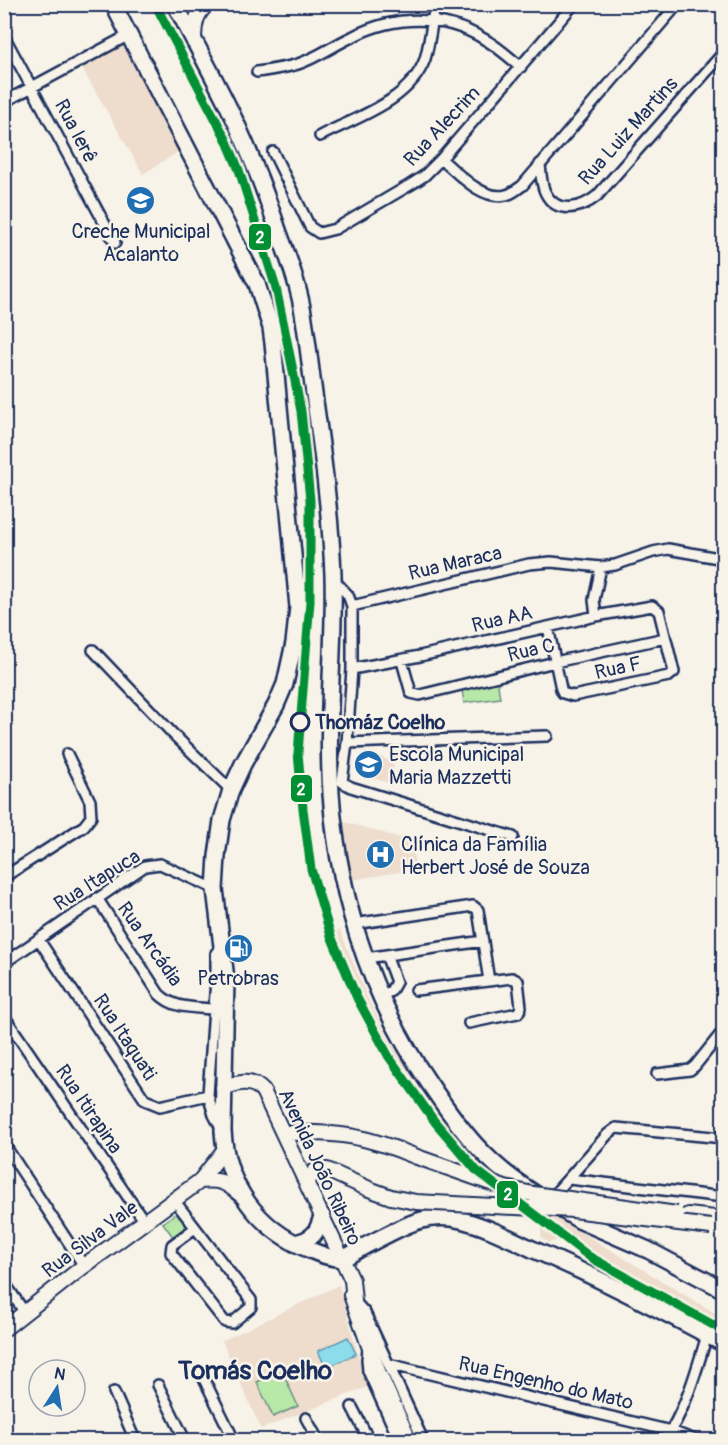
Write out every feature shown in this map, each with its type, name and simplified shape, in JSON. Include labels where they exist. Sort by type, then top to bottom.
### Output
[{"type":"main road","points":[[113,4],[257,284],[271,328],[273,343],[298,607],[294,643],[285,684],[231,790],[222,820],[215,889],[226,978],[223,1131],[230,1169],[241,1195]]},
{"type":"main road","points":[[176,4],[236,123],[269,202],[301,303],[328,490],[333,579],[330,775],[338,866],[346,900],[381,996],[411,1055],[462,1131],[490,1161],[508,1176],[579,1220],[648,1250],[723,1290]]},
{"type":"main road","points":[[194,42],[195,24],[200,6]]},
{"type":"main road","name":"Avenida João Ribeiro","points":[[223,1088],[245,1082],[258,1086],[263,1091],[352,1280],[354,1301]]},
{"type":"main road","points":[[284,1133],[311,1132],[361,1137],[505,1188],[533,1194],[723,1219]]},
{"type":"main road","name":"Rua Silva Vale","points":[[4,1329],[84,1266],[200,1181],[225,1149]]},
{"type":"main road","points":[[307,1182],[315,1171],[327,1170],[391,1197],[416,1202],[573,1210],[717,1228]]},
{"type":"main road","points":[[200,1181],[225,1182],[241,1195],[268,1226],[320,1254],[342,1258],[417,1220],[438,1216],[478,1225],[552,1257],[723,1344]]},
{"type":"main road","points":[[294,1242],[313,1237],[318,1230],[322,1216]]},
{"type":"main road","name":"Avenida João Ribeiro","points":[[320,1254],[339,1269],[354,1301],[369,1346],[383,1367],[409,1440]]},
{"type":"street","points":[[320,136],[386,102],[409,86],[424,59],[435,4]]},
{"type":"street","name":"Rua Alecrim","points":[[273,152],[310,227],[319,232],[335,230],[424,176],[574,4]]},
{"type":"street","points":[[441,159],[470,184],[487,193],[499,196],[509,195],[522,186],[678,4]]},
{"type":"street","points":[[257,72],[299,64],[372,28],[403,21],[432,20],[469,30],[521,67]]},
{"type":"street","points":[[4,102],[129,35]]},
{"type":"street","name":"Rua Ierê","points":[[4,36],[116,243]]},
{"type":"street","name":"Rua Luiz Martins","points":[[540,164],[542,182],[553,202],[564,207],[576,208],[586,204],[597,196],[723,52]]},
{"type":"street","name":"Rua Maraca","points":[[352,606],[529,564],[569,562],[601,567],[668,549],[723,559]]},
{"type":"street","points":[[596,616],[594,600],[601,567]]},
{"type":"street","points":[[333,579],[348,595],[352,606],[352,669],[342,782],[345,785],[513,837]]},
{"type":"street","name":"Rua AA","points":[[352,669],[402,661],[645,606],[656,608],[659,611],[665,638]]},
{"type":"street","points":[[548,627],[555,662]]},
{"type":"street","name":"Rua C","points":[[402,661],[411,693],[420,694],[665,638]]},
{"type":"street","name":"Rua F","points":[[555,662],[563,693],[573,696],[669,676],[674,672],[665,638]]},
{"type":"street","points":[[93,650],[174,735],[231,790]]},
{"type":"street","points":[[347,743],[547,736]]},
{"type":"street","points":[[4,877],[84,826],[91,817],[90,801],[68,754]]},
{"type":"street","name":"Rua Itapuca","points":[[4,963],[145,866],[153,864],[166,866],[215,889]]},
{"type":"street","name":"Rua Arcádia","points":[[97,898],[159,994],[166,1001],[186,1007],[213,1009]]},
{"type":"street","points":[[354,924],[473,906],[478,910],[489,981]]},
{"type":"street","points":[[217,911],[216,970],[208,1095],[214,1115],[223,1131]]},
{"type":"street","name":"Rua Itaquati","points":[[39,940],[146,1100],[160,1106],[208,1095]]},
{"type":"street","points":[[366,958],[483,941]]},
{"type":"street","points":[[381,996],[391,991],[396,982],[387,955]]},
{"type":"street","points":[[416,990],[512,978],[518,981],[521,1010],[515,1015],[468,1023]]},
{"type":"street","name":"Rua Itirapina","points":[[4,1016],[145,1222]]},
{"type":"street","points":[[657,1074],[690,1070],[723,1034]]},
{"type":"street","points":[[548,1202],[608,1134],[616,1128],[723,1138]]},
{"type":"street","points":[[4,1144],[84,1266]]},
{"type":"street","points":[[568,1179],[723,1197]]},
{"type":"street","points":[[174,1200],[252,1303],[251,1307],[232,1323],[225,1322],[171,1253],[172,1245],[195,1228]]},
{"type":"street","points":[[4,1282],[26,1313]]},
{"type":"street","name":"Avenida João Ribeiro","points":[[354,1301],[365,1313],[383,1367],[423,1440]]},
{"type":"street","points":[[664,1440],[671,1431],[693,1378],[707,1335]]},
{"type":"street","points":[[369,1346],[366,1359],[368,1371],[399,1440]]},
{"type":"street","name":"Rua Engenho do Mato","points":[[383,1367],[671,1431],[694,1440]]},
{"type":"street","points":[[200,1371],[234,1440]]},
{"type":"street","points":[[158,1385],[185,1440]]},
{"type":"street","points":[[114,1392],[135,1440]]},
{"type":"street","points":[[352,1407],[369,1440]]},
{"type":"street","points":[[306,1418],[318,1440]]},
{"type":"shaded area","points":[[125,44],[181,150],[143,174],[82,68]]},
{"type":"shaded area","points":[[364,752],[395,762],[389,783],[357,773]]},
{"type":"shaded area","name":"Clínica da Família Herbert José de Souza","points":[[341,821],[411,841],[416,869],[351,880]]},
{"type":"shaded area","points":[[340,930],[367,997],[389,1040],[425,1093],[465,1143],[502,1180],[566,1223],[723,1318],[723,1334],[594,1264],[557,1240],[549,1243],[541,1237],[541,1228],[472,1171],[413,1100],[377,1045],[353,1001],[327,934]]},
{"type":"shaded area","points":[[339,1285],[367,1387],[261,1429],[222,1341]]},
{"type":"green space","points":[[497,679],[500,698],[464,703],[461,684]]},
{"type":"green space","points":[[179,1211],[189,1226],[173,1237],[163,1223]]},
{"type":"green space","points":[[282,1371],[298,1406],[273,1417],[257,1382]]},
{"type":"water","points":[[348,1337],[356,1354],[326,1368],[318,1351]]},
{"type":"transit line","name":"2","points":[[155,4],[226,139],[239,170],[276,288],[284,326],[301,411],[310,500],[310,601],[298,753],[303,809],[311,869],[331,936],[357,998],[389,1057],[435,1122],[476,1170],[590,1257],[724,1331]]},
{"type":"place","name":"Creche Municipal Acalanto","points":[[141,200]]},
{"type":"place","name":"Thomáz Coelho","points":[[300,722]]},
{"type":"place","name":"Escola Municipal Maria Mazzetti","points":[[368,765]]},
{"type":"place","name":"Clínica da Família Herbert José de Souza","points":[[380,855]]},
{"type":"place","name":"Petrobras","points":[[238,948]]},
{"type":"district","name":"Tomás Coelho","points":[[255,1371]]}]
